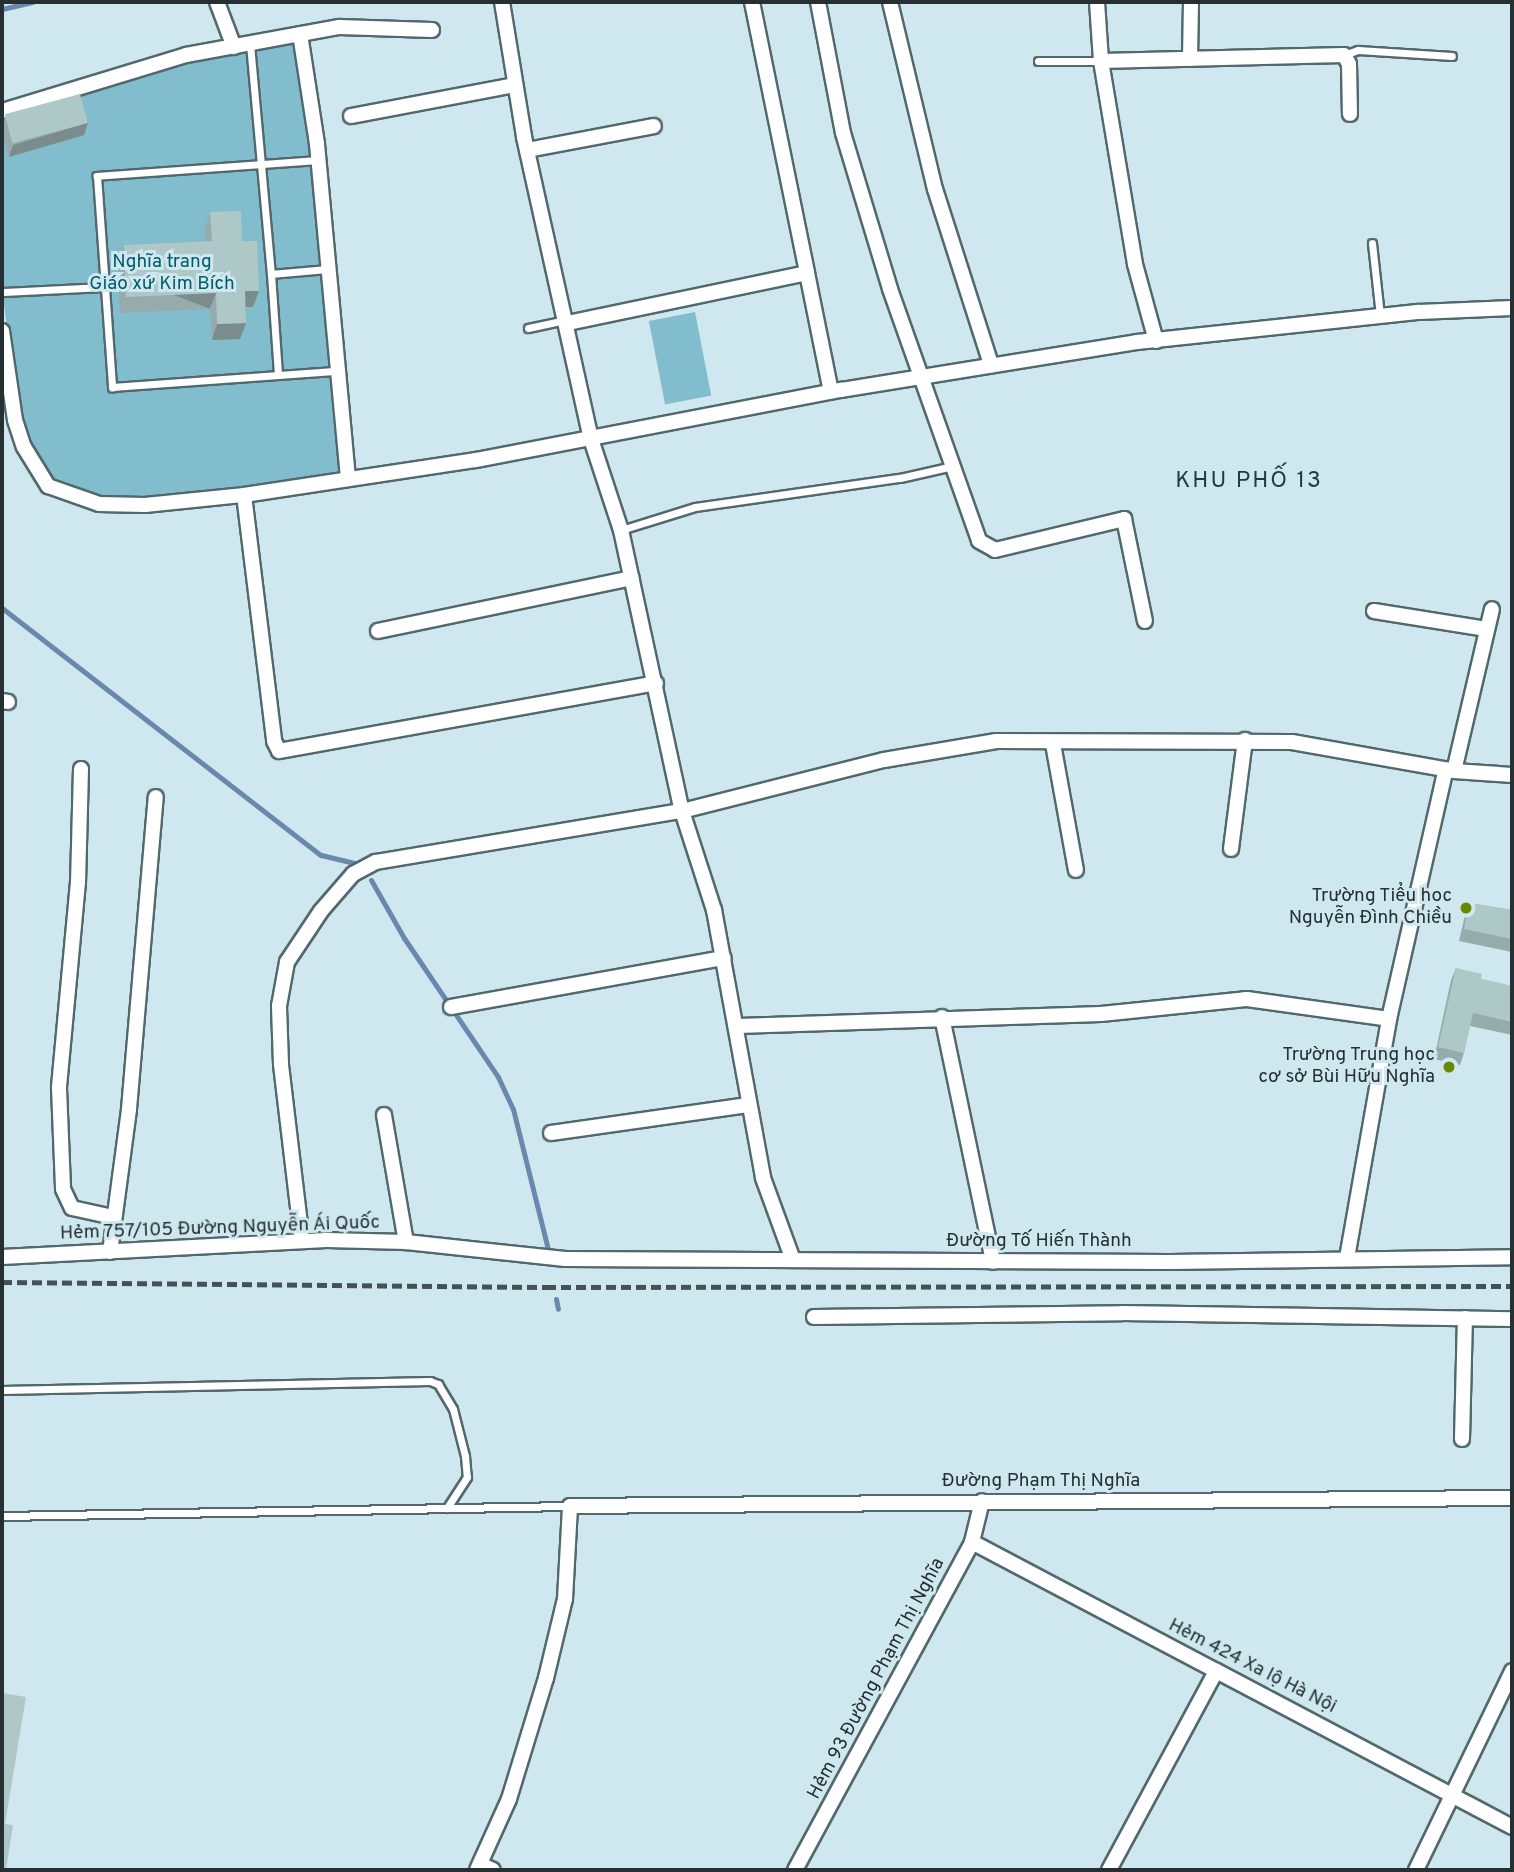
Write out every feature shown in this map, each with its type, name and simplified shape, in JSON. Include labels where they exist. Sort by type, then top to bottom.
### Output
[{"type":"street","points":[[217,2],[233,47]]},
{"type":"street","points":[[502,2],[527,150],[591,439],[621,530],[682,811],[724,958],[738,1026],[748,1105],[762,1178],[793,1260]]},
{"type":"street","points":[[752,2],[831,392]]},
{"type":"street","points":[[818,2],[843,133],[890,289],[924,376],[983,547],[995,550],[1124,519],[1145,621]]},
{"type":"street","points":[[890,2],[935,189],[991,365]]},
{"type":"street","points":[[1097,2],[1101,61],[1135,264],[1156,341]]},
{"type":"street","points":[[1190,59],[1191,2]]},
{"type":"street","points":[[2,111],[186,55],[339,27],[432,30]]},
{"type":"street","points":[[300,34],[318,160],[348,479]]},
{"type":"street","points":[[1101,61],[1344,55],[1349,64],[1350,114]]},
{"type":"street","points":[[351,116],[515,85]]},
{"type":"street","points":[[527,150],[654,126]]},
{"type":"street","points":[[567,321],[807,273]]},
{"type":"street","points":[[2,331],[6,394],[24,447],[48,486],[66,495],[99,504],[145,505],[244,495],[348,479],[591,439],[924,376],[1156,341],[1380,316],[1512,308]]},
{"type":"street","points":[[244,495],[274,741],[279,751],[656,683]]},
{"type":"street","points":[[378,631],[632,578]]},
{"type":"street","points":[[1348,1258],[1389,1019],[1492,609]]},
{"type":"street","points":[[1374,611],[1487,629]]},
{"type":"street","points":[[1231,849],[1245,740]]},
{"type":"street","points":[[302,1241],[281,1064],[279,1006],[287,962],[353,874],[376,862],[682,811],[784,782],[948,748],[996,741],[1053,744],[1245,740],[1292,742],[1450,770],[1512,775]]},
{"type":"street","points":[[1053,744],[1076,870]]},
{"type":"street","points":[[81,769],[78,882],[59,1088],[63,1189],[72,1208],[113,1217]]},
{"type":"street","points":[[110,1252],[129,1109],[156,797]]},
{"type":"street","points":[[451,1007],[724,958]]},
{"type":"street","points":[[738,1026],[942,1017],[1101,1014],[1256,999],[1389,1019]]},
{"type":"street","points":[[942,1017],[993,1262]]},
{"type":"street","points":[[551,1133],[748,1105]]},
{"type":"street","points":[[384,1115],[406,1242]]},
{"type":"street","name":"Hẻm 757/105 Đường Nguyễn Ái Quốc","points":[[2,1257],[302,1241],[406,1242],[565,1259]]},
{"type":"street","name":"Đường Tố Hiến Thành","points":[[565,1259],[993,1262],[1512,1257]]},
{"type":"street","points":[[814,1317],[1122,1313],[1512,1319]]},
{"type":"street","points":[[1462,1439],[1465,1318]]},
{"type":"street","name":"Đường Phạm Thị Nghĩa","points":[[570,1506],[1512,1498]]},
{"type":"street","name":"Hẻm 93 Đường Phạm Thị Nghĩa","points":[[795,1870],[972,1542],[982,1501]]},
{"type":"street","points":[[483,1868],[509,1799],[546,1678],[565,1599],[570,1506]]},
{"type":"street","name":"Hẻm 424 Xa lộ Hà Nội","points":[[972,1542],[1512,1827]]},
{"type":"street","points":[[1109,1870],[1216,1671]]},
{"type":"street","points":[[1416,1870],[1512,1671]]},
{"type":"lane","points":[[250,44],[278,375]]},
{"type":"lane","points":[[1344,55],[1358,50],[1452,56]]},
{"type":"lane","points":[[1038,61],[1101,61]]},
{"type":"lane","points":[[318,160],[97,176],[112,387],[337,371]]},
{"type":"lane","points":[[1372,243],[1380,316]]},
{"type":"lane","points":[[271,274],[327,269]]},
{"type":"lane","points":[[2,292],[105,287]]},
{"type":"lane","points":[[528,328],[567,321]]},
{"type":"lane","points":[[621,530],[695,507],[900,478],[953,466]]},
{"type":"lane","points":[[2,1390],[430,1381],[438,1384],[453,1409],[465,1456],[467,1477],[447,1508]]},
{"type":"lane","points":[[2,1516],[570,1506]]},
{"type":"green space","name":"Nghĩa trang Giáo xứ Kim Bích","points":[[297,41],[314,146],[324,311],[342,475],[146,499],[100,498],[52,481],[29,444],[13,377],[2,288],[2,117],[188,60]]},
{"type":"green space","points":[[695,312],[711,395],[665,404],[649,321]]},
{"type":"building","points":[[80,94],[88,123],[12,143],[5,114]]},
{"type":"building","points":[[241,211],[242,241],[257,241],[259,291],[245,291],[246,323],[217,324],[216,293],[126,297],[124,245],[212,241],[210,212]]},
{"type":"building","points":[[1469,903],[1512,910],[1512,939],[1464,929]]},
{"type":"building","points":[[1456,968],[1482,974],[1481,979],[1512,986],[1512,1022],[1473,1013],[1464,1053],[1438,1047]]},
{"type":"building","points":[[2,1693],[26,1697],[5,1824],[13,1825],[6,1870],[2,1870]]},
{"type":"waterway","points":[[2,9],[32,2]]},
{"type":"waterway","points":[[2,608],[321,855],[363,865]]},
{"type":"waterway","points":[[371,880],[404,938],[498,1077],[513,1109],[548,1249]]},
{"type":"waterway","points":[[556,1299],[558,1309]]},
{"type":"railway","points":[[2,1282],[546,1287],[1512,1286]]},
{"type":"place","name":"Trường Tiểu học Nguyễn Đình Chiều","points":[[1466,908]]},
{"type":"place","name":"Trường Trung học cơ sở Bùi Hữu Nghĩa","points":[[1449,1067]]},
{"type":"district","name":"KHU PHỐ 13","points":[[1249,482]]}]
